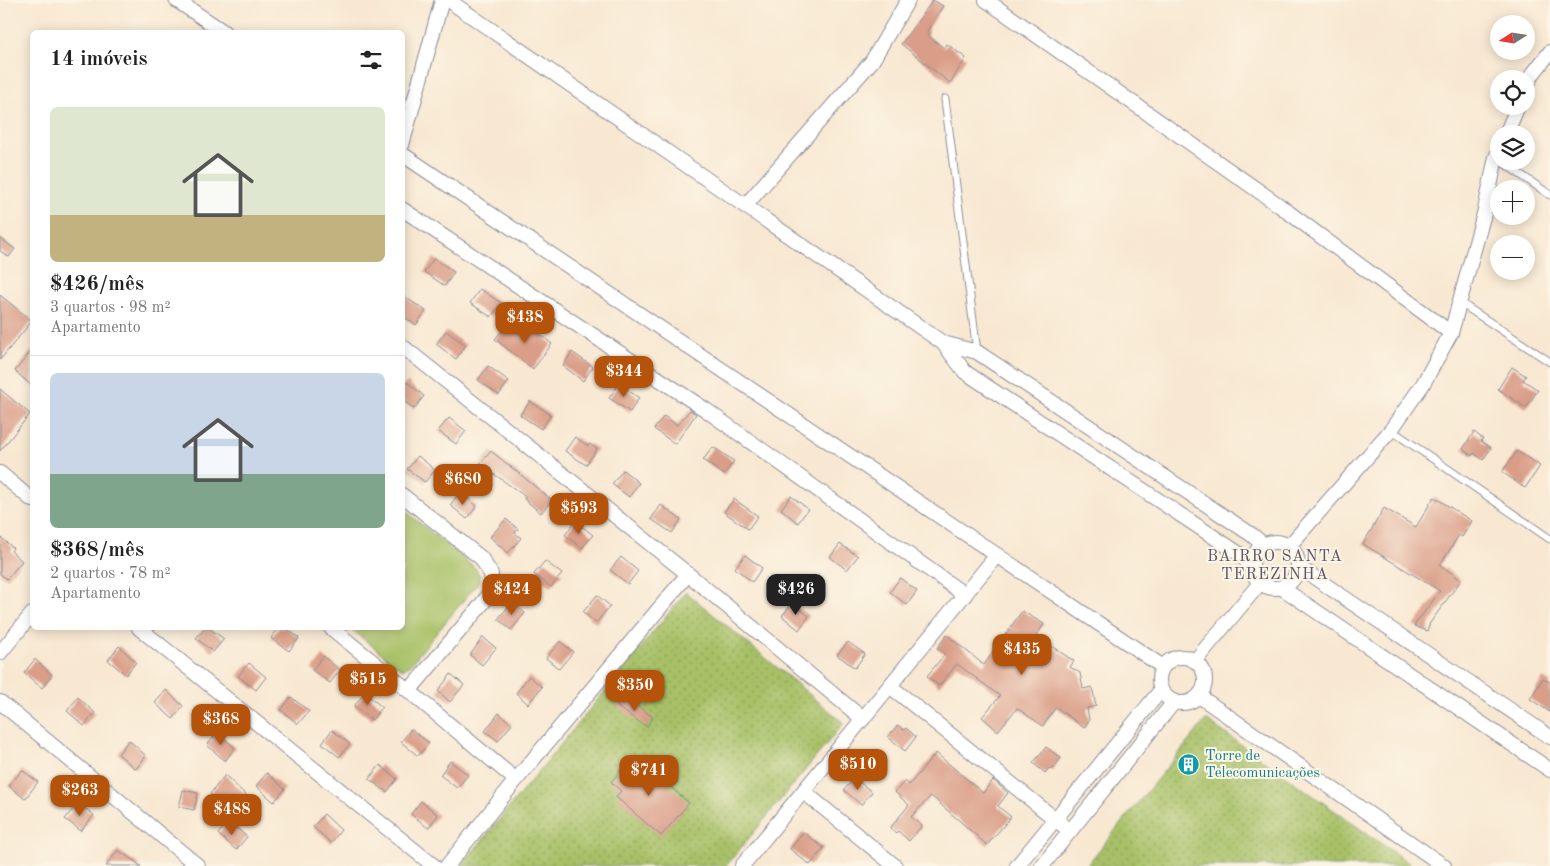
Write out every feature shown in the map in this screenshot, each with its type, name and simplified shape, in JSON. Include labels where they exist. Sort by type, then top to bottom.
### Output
[{"type":"street","points":[[176,0],[221,30]]},
{"type":"street","points":[[405,134],[442,0]]},
{"type":"street","points":[[448,0],[943,343],[965,372],[1238,553],[1252,566]]},
{"type":"street","points":[[745,206],[872,61],[908,0]]},
{"type":"street","points":[[986,0],[1280,206],[1451,333]]},
{"type":"street","points":[[1535,72],[1550,52]]},
{"type":"street","points":[[405,156],[1162,668]]},
{"type":"street","points":[[1289,546],[1391,430],[1423,384],[1451,333],[1496,170]]},
{"type":"street","points":[[405,211],[706,410],[965,595]]},
{"type":"street","points":[[943,343],[977,352],[1252,534],[1264,545]]},
{"type":"street","points":[[405,348],[688,574],[863,720]]},
{"type":"street","points":[[965,372],[977,352]]},
{"type":"street","points":[[0,473],[30,498]]},
{"type":"street","points":[[405,496],[481,558],[491,574],[492,590],[409,691]]},
{"type":"street","points":[[1282,588],[1294,580],[1299,567],[1297,555],[1289,546],[1276,542],[1264,545],[1255,554],[1252,566],[1253,573],[1260,583],[1268,587],[1282,588],[1550,770]]},
{"type":"street","points":[[742,866],[997,555]]},
{"type":"street","points":[[1299,567],[1550,737]]},
{"type":"street","points":[[447,866],[516,780],[688,574]]},
{"type":"street","points":[[1195,661],[1260,583]]},
{"type":"street","points":[[0,653],[30,616]]},
{"type":"street","points":[[141,630],[434,866]]},
{"type":"street","points":[[333,630],[516,780]]},
{"type":"street","points":[[1174,658],[1188,658],[1195,661],[1200,665],[1205,678],[1205,684],[1199,696],[1188,703],[1169,700],[1161,690],[1159,679],[1162,668],[1174,658]]},
{"type":"street","points":[[890,686],[1070,831]]},
{"type":"street","points":[[1017,866],[1161,690]]},
{"type":"street","points":[[1199,696],[1444,866]]},
{"type":"street","points":[[0,702],[198,866]]},
{"type":"street","points":[[1042,866],[1174,702]]},
{"type":"street","points":[[804,792],[895,866]]},
{"type":"lane","points":[[946,99],[977,352]]},
{"type":"lane","points":[[1516,170],[1550,195]]},
{"type":"lane","points":[[1460,302],[1550,362]]},
{"type":"lane","points":[[1391,430],[1550,539]]},
{"type":"green space","points":[[405,511],[476,569],[480,576],[477,584],[410,665],[403,669],[352,630],[405,630]]},
{"type":"green space","points":[[686,592],[844,723],[726,866],[461,866]]},
{"type":"green space","points":[[1206,720],[1413,866],[1086,866]]},
{"type":"building","points":[[933,0],[943,6],[927,31],[929,32],[927,35],[944,48],[947,44],[966,58],[950,83],[901,44]]},
{"type":"building","points":[[0,238],[15,249],[9,257],[0,251]]},
{"type":"building","points":[[434,258],[454,272],[445,286],[424,272]]},
{"type":"building","points":[[480,289],[501,303],[491,317],[470,303]]},
{"type":"building","points":[[0,295],[30,319],[30,323],[0,360]]},
{"type":"building","points":[[405,297],[426,311],[416,325],[405,318]]},
{"type":"building","points":[[527,323],[552,344],[533,369],[495,339],[507,324],[519,333]]},
{"type":"building","points":[[446,331],[466,345],[456,359],[436,344]]},
{"type":"building","points":[[30,352],[30,384],[15,371]]},
{"type":"building","points":[[572,352],[593,367],[583,381],[563,366]]},
{"type":"building","points":[[488,366],[509,381],[499,395],[478,380]]},
{"type":"building","points":[[1512,367],[1526,376],[1523,380],[1538,390],[1526,408],[1498,389]]},
{"type":"building","points":[[407,382],[424,396],[414,409],[405,402],[405,384]]},
{"type":"building","points":[[619,384],[639,398],[630,412],[609,398]]},
{"type":"building","points":[[0,389],[30,414],[0,451]]},
{"type":"building","points":[[530,401],[551,415],[541,429],[520,415]]},
{"type":"building","points":[[690,410],[696,414],[675,444],[654,429],[664,416],[677,425]]},
{"type":"building","points":[[449,418],[466,431],[456,444],[438,431]]},
{"type":"building","points":[[1474,432],[1483,439],[1481,441],[1491,448],[1483,460],[1474,453],[1472,456],[1463,449]]},
{"type":"building","points":[[575,437],[588,446],[590,444],[597,449],[586,465],[565,451]]},
{"type":"building","points":[[713,447],[734,461],[724,475],[703,460]]},
{"type":"building","points":[[491,451],[552,500],[541,513],[524,499],[526,497],[480,464]]},
{"type":"building","points":[[1517,451],[1540,466],[1525,488],[1502,472]]},
{"type":"building","points":[[418,456],[435,470],[425,482],[407,469]]},
{"type":"building","points":[[623,470],[639,483],[629,497],[612,484]]},
{"type":"building","points":[[460,492],[477,506],[467,519],[450,505]]},
{"type":"building","points":[[791,496],[808,509],[798,523],[781,509]]},
{"type":"building","points":[[1434,497],[1472,521],[1462,537],[1459,535],[1440,565],[1461,580],[1430,623],[1427,631],[1414,626],[1440,591],[1363,544],[1384,508],[1416,527]]},
{"type":"building","points":[[734,499],[758,516],[748,529],[724,512]]},
{"type":"building","points":[[661,505],[681,520],[672,533],[651,519]]},
{"type":"building","points":[[506,519],[518,529],[515,533],[521,538],[508,553],[490,537]]},
{"type":"building","points":[[575,521],[593,535],[582,548],[565,535]]},
{"type":"building","points":[[0,537],[13,548],[11,551],[22,561],[7,579],[0,574]]},
{"type":"building","points":[[840,544],[858,556],[847,570],[830,557]]},
{"type":"building","points":[[745,555],[762,568],[752,582],[735,568]]},
{"type":"building","points":[[621,557],[638,571],[628,584],[610,570]]},
{"type":"building","points":[[545,561],[562,574],[551,587],[534,574]]},
{"type":"building","points":[[900,578],[917,591],[907,605],[890,592]]},
{"type":"building","points":[[597,595],[610,606],[596,623],[583,612]]},
{"type":"building","points":[[512,602],[525,613],[511,630],[498,619]]},
{"type":"building","points":[[792,603],[809,616],[799,630],[782,616]]},
{"type":"building","points":[[1022,611],[1044,624],[1036,636],[1074,661],[1070,667],[1080,673],[1083,689],[1092,687],[1096,706],[1087,708],[1089,720],[1084,728],[1056,707],[1043,726],[1017,708],[998,731],[982,717],[1000,696],[957,664],[939,686],[927,676],[945,654],[937,648],[947,635],[984,665]]},
{"type":"building","points":[[203,630],[212,630],[224,639],[213,652],[196,638]]},
{"type":"building","points":[[277,630],[289,630],[299,638],[289,651],[271,638]]},
{"type":"building","points":[[483,637],[496,648],[482,665],[470,655]]},
{"type":"building","points":[[560,641],[573,652],[559,669],[546,658]]},
{"type":"building","points":[[848,642],[865,654],[855,668],[837,655]]},
{"type":"building","points":[[119,646],[136,662],[126,675],[108,660]]},
{"type":"building","points":[[323,656],[340,670],[330,683],[312,670]]},
{"type":"building","points":[[35,659],[52,675],[42,688],[24,673]]},
{"type":"building","points":[[249,663],[266,677],[256,690],[238,676]]},
{"type":"building","points":[[451,674],[464,685],[450,702],[438,691]]},
{"type":"building","points":[[529,676],[542,687],[528,704],[516,693]]},
{"type":"building","points":[[1543,678],[1550,682],[1550,712],[1530,699]]},
{"type":"building","points":[[166,690],[183,706],[173,719],[155,703]]},
{"type":"building","points":[[365,693],[382,707],[372,720],[354,706]]},
{"type":"building","points":[[624,696],[653,717],[647,727],[617,707]]},
{"type":"building","points":[[78,697],[95,713],[84,726],[67,711]]},
{"type":"building","points":[[291,697],[309,711],[298,724],[281,710]]},
{"type":"building","points":[[499,713],[512,724],[498,741],[485,731]]},
{"type":"building","points":[[898,725],[904,730],[906,728],[916,737],[905,751],[888,737]]},
{"type":"building","points":[[411,729],[429,743],[418,756],[401,742]]},
{"type":"building","points":[[332,730],[350,744],[339,757],[322,743]]},
{"type":"building","points":[[218,732],[235,748],[225,761],[207,745]]},
{"type":"building","points":[[129,740],[146,756],[136,769],[118,754]]},
{"type":"building","points":[[1046,747],[1061,758],[1052,770],[1049,768],[1045,773],[1033,763]]},
{"type":"building","points":[[936,753],[983,793],[993,780],[1008,793],[998,806],[1011,817],[987,845],[931,796],[911,817],[922,826],[909,841],[898,831],[896,833],[890,828],[909,805],[895,792],[905,781],[909,785]]},
{"type":"building","points":[[450,761],[468,775],[457,788],[440,775]]},
{"type":"building","points":[[629,761],[639,770],[644,764],[689,803],[661,836],[616,797],[621,791],[611,782]]},
{"type":"building","points":[[380,765],[397,779],[387,792],[369,779]]},
{"type":"building","points":[[22,770],[38,782],[25,799],[9,786]]},
{"type":"building","points":[[267,773],[285,789],[274,802],[256,786]]},
{"type":"building","points":[[225,775],[248,797],[233,816],[210,794]]},
{"type":"building","points":[[854,778],[872,792],[861,805],[844,790]]},
{"type":"building","points":[[183,790],[198,793],[194,810],[179,807]]},
{"type":"building","points":[[421,801],[438,815],[428,828],[411,814]]},
{"type":"building","points":[[78,803],[94,815],[81,831],[65,819]]},
{"type":"building","points":[[324,814],[341,830],[331,843],[313,827]]},
{"type":"building","points":[[229,821],[247,837],[236,850],[218,834]]},
{"type":"building","points":[[803,832],[824,848],[810,865],[790,849]]},
{"type":"building","points":[[118,850],[141,866],[106,866]]},
{"type":"place","name":"Torre de Telecomunicações","points":[[1189,765]]},
{"type":"district","name":"BAIRRO SANTA TEREZINHA","points":[[1275,566]]}]
